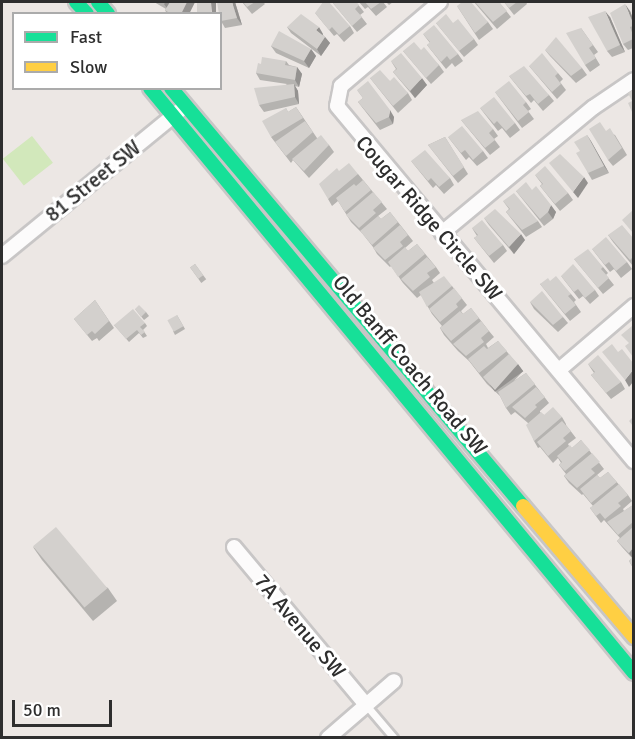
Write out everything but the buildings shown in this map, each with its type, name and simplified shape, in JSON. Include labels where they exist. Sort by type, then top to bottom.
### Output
[{"type":"main road","name":"Old Banff Coach Road SW","points":[[152,90],[487,490],[633,672]]},
{"type":"main road","name":"Old Banff Coach Road SW","points":[[173,90],[633,637]]},
{"type":"street","name":"Cougar Ridge Circle SW","points":[[440,2],[348,79],[336,96],[343,117],[559,370],[633,461]]},
{"type":"street","points":[[442,233],[594,107],[633,80]]},
{"type":"street","name":"81 Street SW","points":[[2,256],[185,106]]},
{"type":"street","points":[[559,370],[633,306]]},
{"type":"street","name":"7A Avenue SW","points":[[234,548],[366,705]]},
{"type":"street","points":[[328,738],[394,681]]},
{"type":"lane","points":[[487,490],[500,480]]},
{"type":"lane","points":[[366,705],[394,738]]},
{"type":"green space","points":[[32,136],[53,163],[24,186],[3,159]]},
{"type":"traffic: fast","points":[[76,2],[85,12]]},
{"type":"traffic: fast","points":[[98,2],[106,12]]},
{"type":"traffic: fast","points":[[152,90],[634,673]]},
{"type":"traffic: fast","points":[[173,90],[523,506]]},
{"type":"traffic: slow","points":[[523,506],[634,637]]}]
